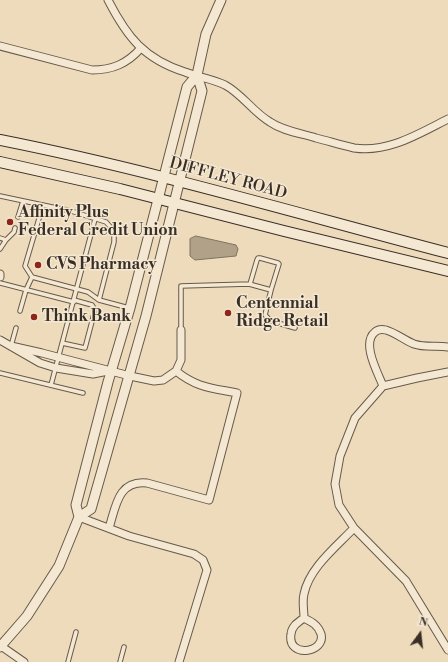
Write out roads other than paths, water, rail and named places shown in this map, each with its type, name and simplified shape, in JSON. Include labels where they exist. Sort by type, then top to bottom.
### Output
[{"type":"main road","name":"DIFFLEY ROAD","points":[[0,140],[56,151],[180,182],[448,253]]},
{"type":"main road","points":[[0,162],[158,198],[277,229],[448,270]]},
{"type":"street","points":[[108,0],[122,27],[141,48],[161,63],[227,86],[260,115],[281,128],[353,148],[369,149],[393,145],[448,119]]},
{"type":"street","points":[[24,662],[0,646],[27,616],[59,566],[79,516],[76,505],[111,370],[130,308],[187,87],[197,75],[206,34],[221,0]]},
{"type":"street","points":[[0,46],[92,70],[106,70],[119,66],[131,59],[141,48]]},
{"type":"street","points":[[79,516],[91,509],[130,376],[175,203],[202,91],[197,75]]},
{"type":"street","points":[[383,386],[369,349],[370,338],[376,331],[381,329],[387,330],[414,344],[423,346],[448,347]]},
{"type":"street","points":[[0,342],[154,381],[163,380],[176,371],[181,360],[181,330]]},
{"type":"street","points":[[11,346],[40,363],[56,368],[93,374],[111,370]]},
{"type":"street","points":[[109,528],[121,493],[131,484],[139,482],[147,483],[209,500],[237,393],[197,385],[187,380],[176,371]]},
{"type":"street","points":[[448,372],[383,386],[355,418],[340,456],[335,484],[339,505],[354,528],[406,581],[448,650]]},
{"type":"street","points":[[79,516],[129,536],[194,554],[203,560],[206,570],[179,662]]},
{"type":"street","points":[[304,618],[304,595],[308,581],[317,567],[354,528]]},
{"type":"street","points":[[304,618],[313,622],[319,629],[322,638],[319,645],[306,651],[299,650],[293,646],[290,640],[291,631],[295,624],[304,618]]},
{"type":"lane","points":[[0,196],[43,205],[106,222],[114,231],[114,242],[99,300]]},
{"type":"lane","points":[[18,217],[22,201]]},
{"type":"lane","points":[[43,205],[25,266],[32,277],[77,288],[88,292],[99,300],[130,308]]},
{"type":"lane","points":[[51,385],[95,219]]},
{"type":"lane","points":[[0,249],[16,228]]},
{"type":"lane","points":[[0,238],[6,240]]},
{"type":"lane","points":[[250,284],[258,258],[278,263],[279,264],[265,315],[271,322],[295,328]]},
{"type":"lane","points":[[20,311],[26,290],[32,277]]},
{"type":"lane","points":[[0,283],[92,305],[95,310],[85,348],[62,343]]},
{"type":"lane","points":[[181,330],[181,286],[250,284],[271,290]]},
{"type":"lane","points":[[11,346],[16,328]]},
{"type":"lane","points":[[0,373],[83,393]]},
{"type":"lane","points":[[68,662],[76,632]]},
{"type":"lane","points":[[120,662],[124,648]]},
{"type":"place","name":"Affinity Plus Federal Credit Union","points":[[10,222]]},
{"type":"place","name":"CVS Pharmacy","points":[[38,265]]},
{"type":"place","name":"Centennial Ridge Retail","points":[[228,313]]},
{"type":"place","name":"Think Bank","points":[[34,317]]}]
